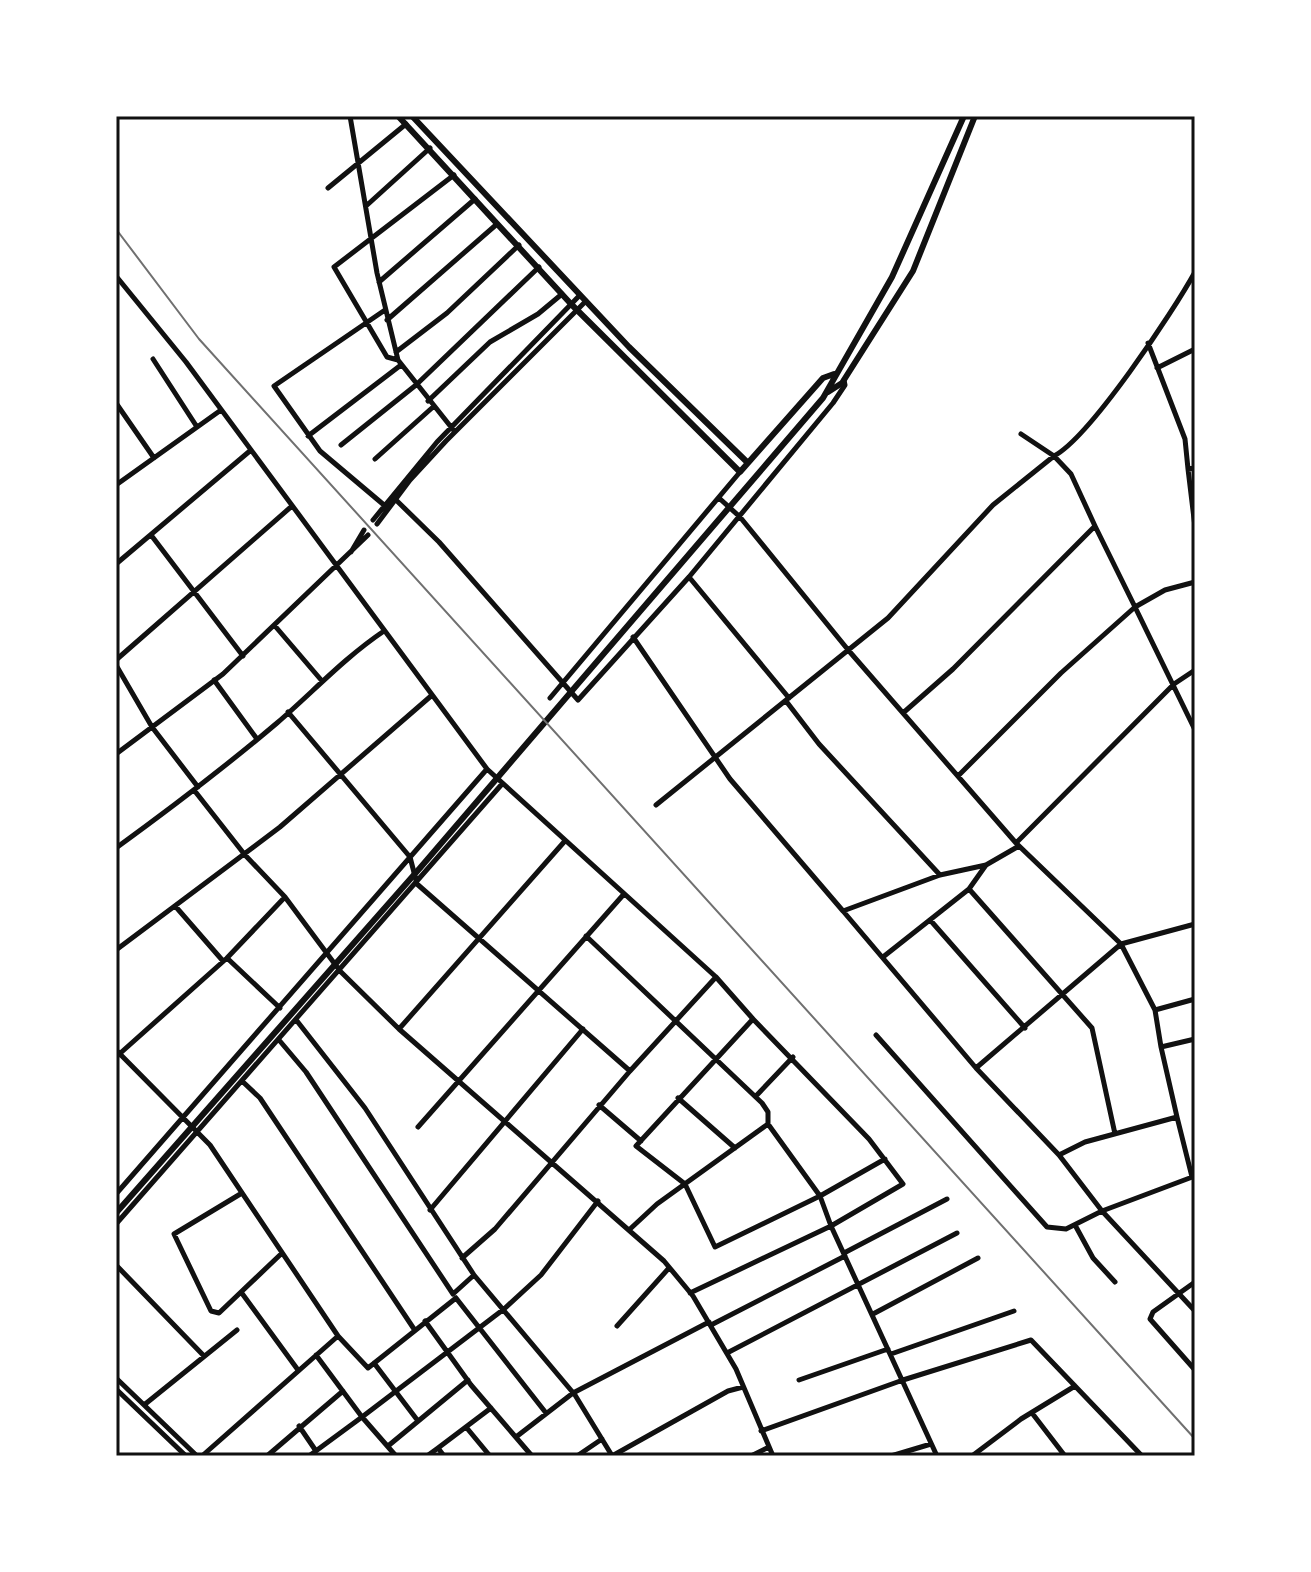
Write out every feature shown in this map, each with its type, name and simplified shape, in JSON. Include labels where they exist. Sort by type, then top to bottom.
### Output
[{"type":"street","points":[[350,116],[371,241],[396,352],[416,385],[453,430]]},
{"type":"street","points":[[398,116],[455,174],[574,307],[740,472]]},
{"type":"street","points":[[412,116],[583,298],[748,463]]},
{"type":"street","points":[[825,395],[834,374],[892,277],[964,116]]},
{"type":"street","points":[[116,1213],[420,868],[825,395],[844,380],[913,271],[975,116]]},
{"type":"street","points":[[328,188],[358,167],[406,124]]},
{"type":"street","points":[[366,207],[430,148]]},
{"type":"street","points":[[400,362],[387,357],[334,267],[455,174]]},
{"type":"street","points":[[379,282],[476,198]]},
{"type":"street","points":[[387,320],[499,223]]},
{"type":"street","points":[[396,352],[447,313],[519,245]]},
{"type":"street","points":[[341,445],[416,385],[539,267]]},
{"type":"street","points":[[656,805],[849,651],[919,587],[993,505],[1063,451],[1098,413],[1195,272]]},
{"type":"street","points":[[116,276],[221,410],[487,769],[716,977],[885,1158],[903,1184],[831,1226],[690,1293]]},
{"type":"street","points":[[428,401],[490,342],[538,314],[562,294]]},
{"type":"street","points":[[453,430],[375,522],[384,505],[453,430],[583,298]]},
{"type":"street","points":[[384,505],[320,451],[274,386],[385,310]]},
{"type":"street","points":[[1148,343],[1185,439],[1191,469],[1195,524]]},
{"type":"street","points":[[1157,368],[1195,349]]},
{"type":"street","points":[[153,359],[197,427]]},
{"type":"street","points":[[308,436],[400,362]]},
{"type":"street","points":[[550,698],[740,472],[823,378],[834,374]]},
{"type":"street","points":[[395,499],[439,542],[561,685],[578,700],[740,517],[833,403],[845,385],[844,380]]},
{"type":"street","points":[[116,403],[154,458]]},
{"type":"street","points":[[375,459],[433,407]]},
{"type":"street","points":[[116,485],[221,410]]},
{"type":"street","points":[[1021,434],[1054,456],[1071,474],[1195,730]]},
{"type":"street","points":[[116,564],[251,450]]},
{"type":"street","points":[[719,498],[740,517],[849,651],[1018,845],[1121,944],[1155,1010],[1193,1177],[1056,1231],[1045,1225],[876,1035]]},
{"type":"street","points":[[292,506],[116,662],[152,727],[196,788],[245,855],[285,897],[340,971],[399,1029],[598,1201],[669,1268],[690,1293],[727,1353],[773,1456]]},
{"type":"street","points":[[903,713],[953,669],[1095,526]]},
{"type":"street","points":[[116,754],[243,656],[337,567],[366,532]]},
{"type":"street","points":[[151,535],[243,656]]},
{"type":"street","points":[[689,577],[788,700],[819,744],[940,875]]},
{"type":"street","points":[[958,776],[1061,673],[1135,607],[1165,590],[1195,582]]},
{"type":"street","points":[[275,626],[322,681]]},
{"type":"street","points":[[116,848],[257,739],[384,631]]},
{"type":"street","points":[[633,637],[716,757],[843,911],[976,1068],[1059,1155],[1102,1211],[1195,1311]]},
{"type":"street","points":[[843,911],[940,875],[986,865],[1018,845],[1174,684],[1195,670]]},
{"type":"street","points":[[214,680],[257,739]]},
{"type":"street","points":[[116,950],[245,855],[340,777],[431,696]]},
{"type":"street","points":[[288,712],[410,857],[417,884],[630,1071]]},
{"type":"street","points":[[117,1190],[487,769]]},
{"type":"street","points":[[116,1224],[502,784]]},
{"type":"street","points":[[399,1029],[564,842]]},
{"type":"street","points":[[883,957],[969,889],[986,865]]},
{"type":"street","points":[[969,889],[1065,994],[1096,1037],[1115,1134]]},
{"type":"street","points":[[418,1127],[461,1082],[537,990],[624,894]]},
{"type":"street","points":[[285,897],[225,960],[117,1054],[197,1132],[338,1336],[368,1368],[454,1296],[474,1275]]},
{"type":"street","points":[[176,907],[225,960],[280,1008]]},
{"type":"street","points":[[931,921],[1025,1028]]},
{"type":"street","points":[[976,1068],[1121,944],[1195,924]]},
{"type":"street","points":[[586,936],[677,1019],[756,1096],[768,1112],[768,1124],[820,1196],[937,1456]]},
{"type":"street","points":[[462,1258],[495,1229],[599,1105],[716,977]]},
{"type":"street","points":[[1155,1010],[1195,999]]},
{"type":"street","points":[[753,1019],[636,1146],[685,1184],[715,1247],[820,1196],[885,1158]]},
{"type":"street","points":[[297,1021],[365,1108],[474,1275],[573,1393],[611,1455],[728,1391],[743,1387]]},
{"type":"street","points":[[430,1210],[583,1029]]},
{"type":"street","points":[[1161,1047],[1195,1039]]},
{"type":"street","points":[[279,1040],[306,1072],[476,1328],[546,1413]]},
{"type":"street","points":[[756,1096],[793,1057]]},
{"type":"street","points":[[242,1081],[260,1098],[414,1329]]},
{"type":"street","points":[[678,1098],[735,1148]]},
{"type":"street","points":[[599,1105],[641,1141]]},
{"type":"street","points":[[1059,1155],[1085,1142],[1177,1117]]},
{"type":"street","points":[[629,1230],[685,1184],[768,1124]]},
{"type":"street","points":[[242,1193],[173,1236],[213,1312],[219,1313],[281,1254]]},
{"type":"street","points":[[516,1437],[573,1393],[845,1255],[947,1199]]},
{"type":"street","points":[[309,1456],[504,1309],[541,1275],[598,1201]]},
{"type":"street","points":[[1075,1225],[1093,1258],[1115,1282]]},
{"type":"street","points":[[727,1353],[957,1233]]},
{"type":"street","points":[[873,1314],[978,1258]]},
{"type":"street","points":[[116,1265],[204,1356]]},
{"type":"street","points":[[617,1326],[669,1268]]},
{"type":"street","points":[[1195,1282],[1150,1319],[1195,1370]]},
{"type":"street","points":[[241,1292],[298,1370]]},
{"type":"street","points":[[799,1380],[1014,1311]]},
{"type":"street","points":[[425,1321],[468,1380],[532,1456]]},
{"type":"street","points":[[144,1405],[237,1330]]},
{"type":"street","points":[[116,1378],[199,1456],[338,1336]]},
{"type":"street","points":[[761,1431],[903,1380],[1031,1340],[1142,1456]]},
{"type":"street","points":[[316,1355],[362,1417],[396,1456]]},
{"type":"street","points":[[374,1363],[418,1421]]},
{"type":"street","points":[[388,1446],[468,1380]]},
{"type":"street","points":[[972,1456],[1075,1386]]},
{"type":"street","points":[[116,1389],[186,1456]]},
{"type":"street","points":[[267,1456],[343,1391]]},
{"type":"street","points":[[427,1456],[491,1408]]},
{"type":"street","points":[[1032,1413],[1065,1456]]},
{"type":"street","points":[[299,1426],[316,1451]]},
{"type":"street","points":[[466,1427],[490,1456]]},
{"type":"street","points":[[577,1456],[602,1439]]},
{"type":"street","points":[[891,1456],[931,1444]]},
{"type":"street","points":[[751,1456],[769,1447]]},
{"type":"street","points":[[438,1448],[444,1456]]},
{"type":"railway","points":[[116,229],[199,339],[1195,1439]]}]
